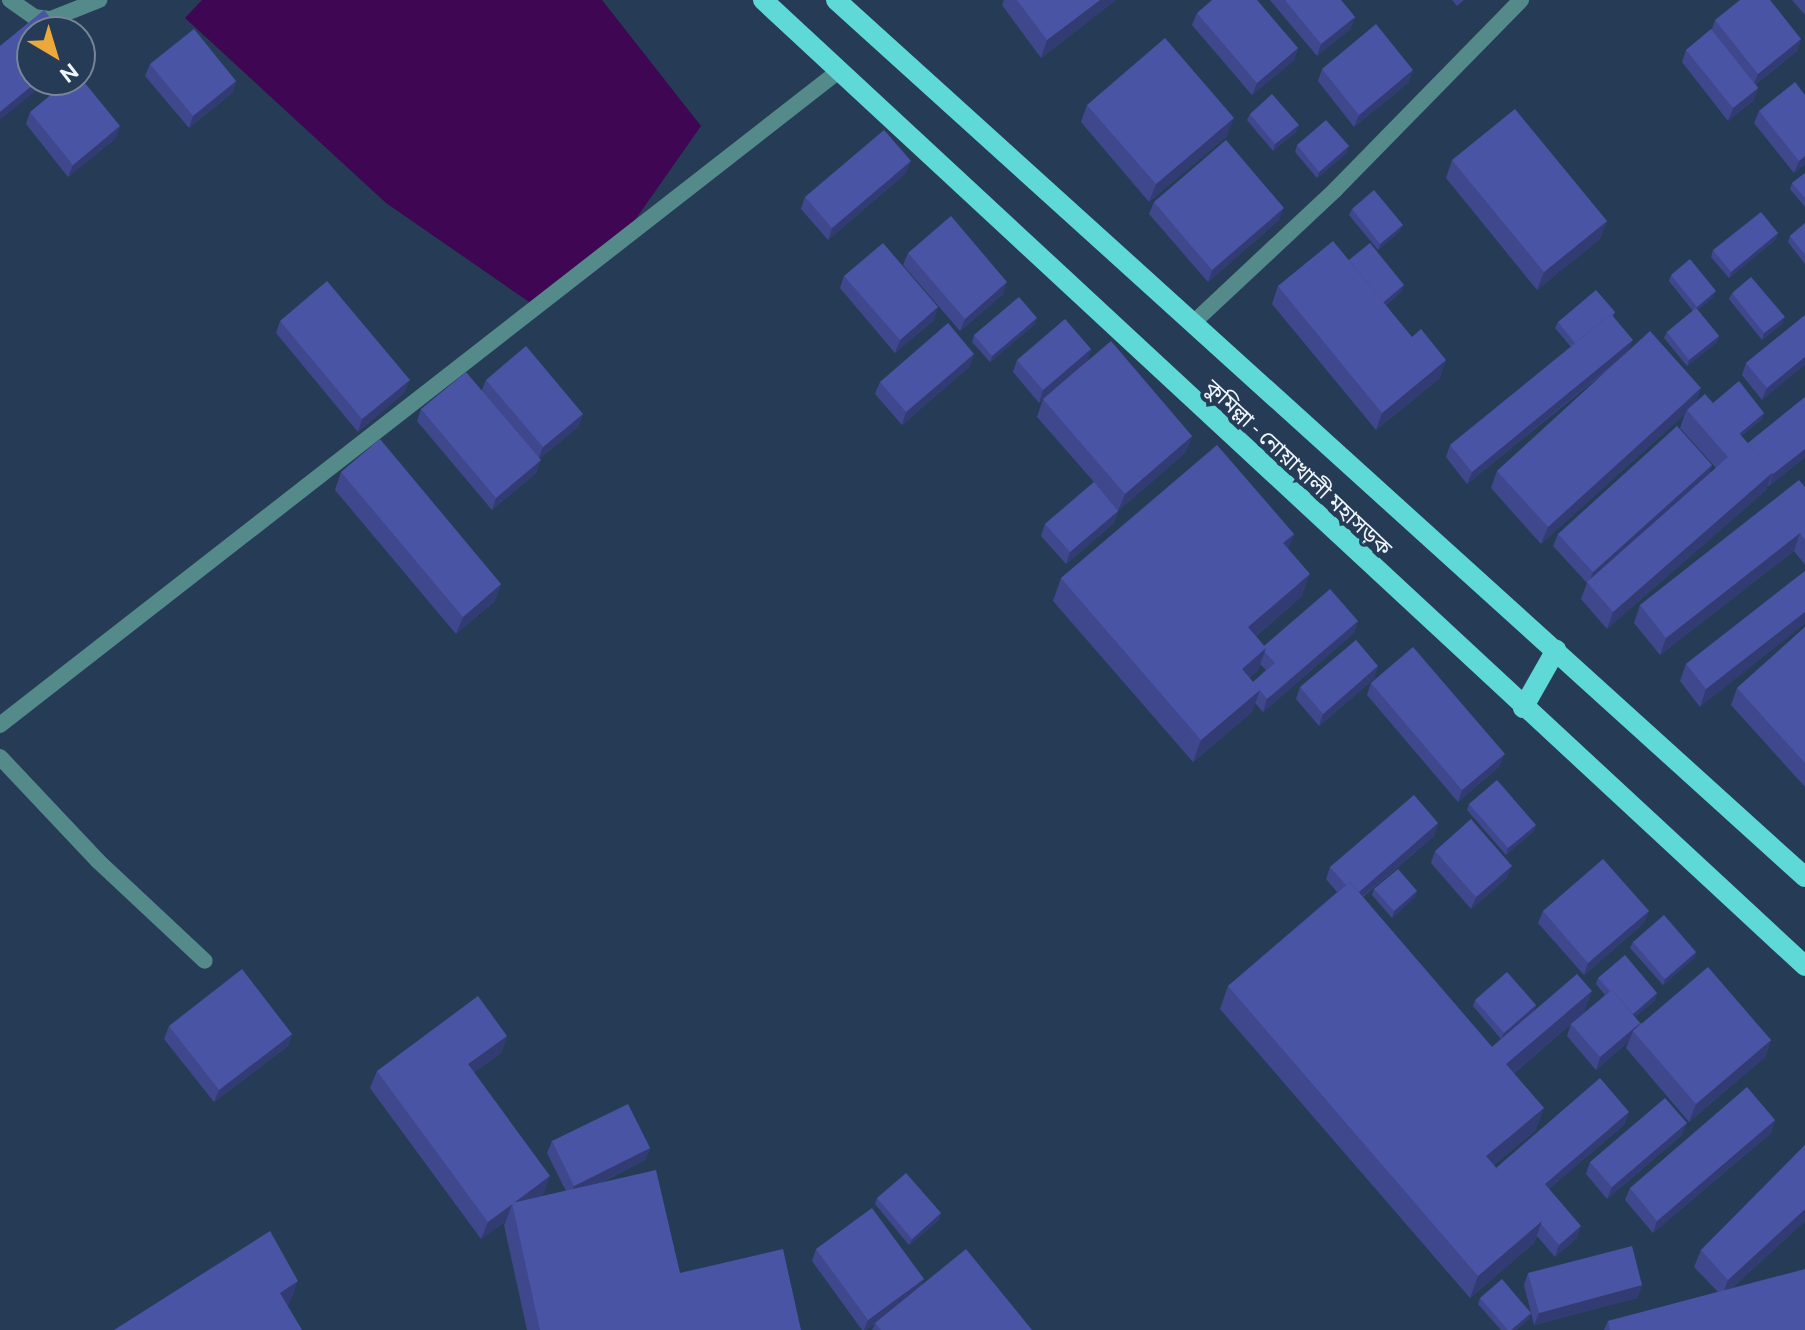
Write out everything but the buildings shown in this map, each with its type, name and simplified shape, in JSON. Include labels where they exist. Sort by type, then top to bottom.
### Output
[{"type":"main road","name":"কুমিল্লা - নোয়াখালী মহাসড়ক","points":[[763,0],[1523,708],[1805,966]]},
{"type":"main road","name":"কুমিল্লা - নোয়াখালী মহাসড়ক","points":[[836,0],[1805,877]]},
{"type":"main road","points":[[1523,708],[1556,650]]},
{"type":"street","points":[[10,0],[34,17],[51,19],[99,0]]},
{"type":"street","points":[[1193,323],[1335,190],[1521,0]]},
{"type":"street","points":[[0,725],[839,71]]},
{"type":"street","points":[[0,757],[118,881],[205,961]]},
{"type":"shaded area","points":[[202,0],[602,0],[701,126],[635,220],[532,304],[386,203],[185,18]]}]
